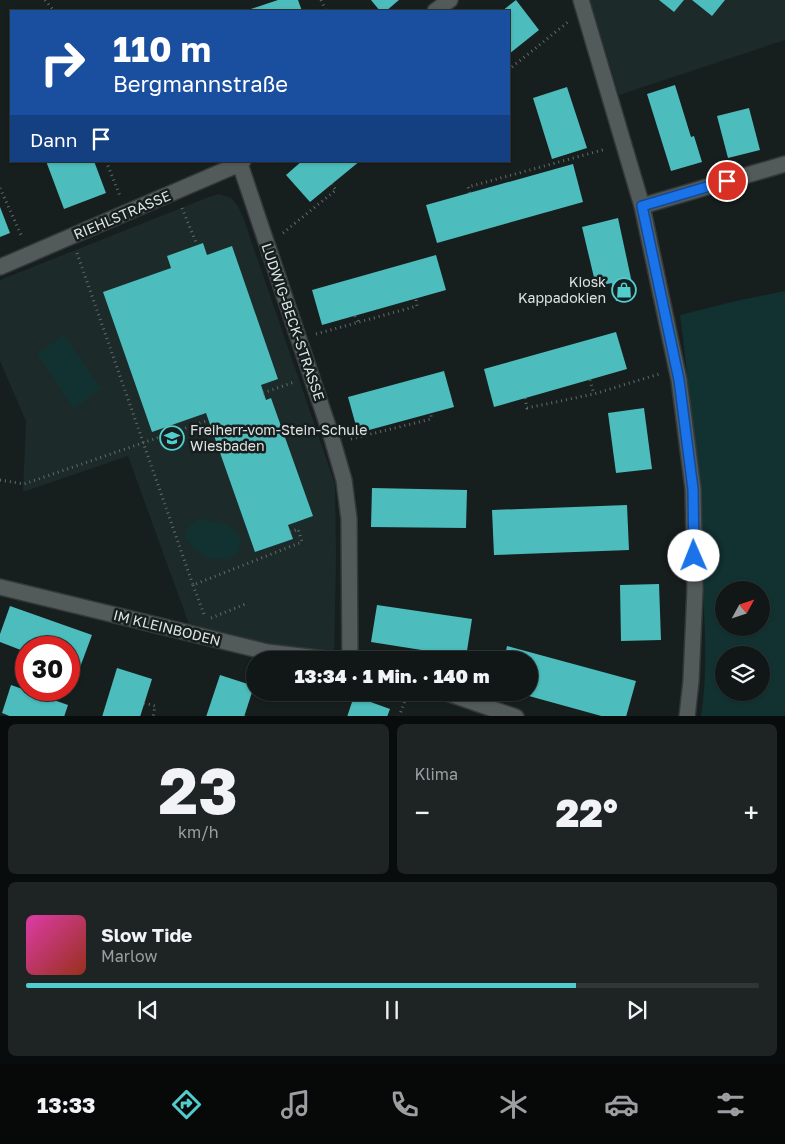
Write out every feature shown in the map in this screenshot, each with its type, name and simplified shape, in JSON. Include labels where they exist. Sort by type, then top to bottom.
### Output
[{"type":"street","points":[[436,10],[450,0]]},
{"type":"street","points":[[583,4],[642,206],[677,369],[693,489],[695,589],[691,681],[687,716]]},
{"type":"street","name":"RIEHLSTRASSE","points":[[0,267],[241,163]]},
{"type":"street","name":"LUDWIG-BECK-STRASSE","points":[[241,163],[344,480],[348,519],[350,651]]},
{"type":"street","points":[[642,206],[785,164]]},
{"type":"street","name":"IM KLEINBODEN","points":[[0,587],[263,651]]},
{"type":"street","points":[[471,701],[516,716]]},
{"type":"path","points":[[45,0],[53,10]]},
{"type":"path","points":[[510,64],[512,67],[583,4]]},
{"type":"path","points":[[470,193],[468,187],[624,144]]},
{"type":"path","points":[[106,162],[127,212]]},
{"type":"path","points":[[535,169],[537,174]]},
{"type":"path","points":[[267,246],[336,190],[332,184]]},
{"type":"path","points":[[0,188],[2,197],[29,254]]},
{"type":"path","points":[[176,192],[197,245]]},
{"type":"path","points":[[71,236],[206,620],[248,604]]},
{"type":"path","points":[[299,339],[418,306],[416,299]]},
{"type":"path","points":[[355,316],[358,322]]},
{"type":"path","points":[[525,398],[527,408],[594,394],[677,369]]},
{"type":"path","points":[[263,393],[311,375]]},
{"type":"path","points":[[590,380],[594,394]]},
{"type":"path","points":[[333,444],[383,429],[431,419],[431,413]]},
{"type":"path","points":[[0,480],[24,484],[209,420]]},
{"type":"path","points":[[193,585],[302,542],[298,529],[290,532]]},
{"type":"path","points":[[399,716],[405,701]]},
{"type":"path","points":[[144,703],[155,706],[153,716]]},
{"type":"shaded area","points":[[590,0],[785,0],[785,40],[619,95]]},
{"type":"shaded area","name":"Freiherr-vom-Stein-Schule Wiesbaden","points":[[219,194],[231,198],[238,206],[335,484],[334,651],[296,651],[267,648],[190,627],[128,456],[23,492],[26,421],[0,361],[0,280]]},
{"type":"shaded area","points":[[785,291],[785,716],[701,716],[705,658],[698,500],[680,315]]},
{"type":"shaded area","points":[[64,335],[101,389],[74,408],[37,354]]},
{"type":"shaded area","points":[[198,520],[221,523],[233,529],[241,540],[239,551],[228,558],[221,559],[210,558],[200,553],[185,536],[188,527]]},
{"type":"building","points":[[278,0],[298,0],[302,10],[248,10]]},
{"type":"building","points":[[371,0],[399,0],[387,10],[379,10]]},
{"type":"building","points":[[516,0],[539,30],[510,53],[510,10],[503,10]]},
{"type":"building","points":[[659,0],[684,0],[674,12]]},
{"type":"building","points":[[692,0],[725,0],[712,16]]},
{"type":"building","points":[[675,85],[691,137],[694,136],[702,162],[671,171],[647,94]]},
{"type":"building","points":[[567,87],[587,148],[552,159],[533,98]]},
{"type":"building","points":[[749,108],[760,150],[728,158],[717,116]]},
{"type":"building","points":[[46,162],[94,162],[106,193],[64,209]]},
{"type":"building","points":[[301,162],[359,162],[310,202],[286,175]]},
{"type":"building","points":[[573,164],[583,202],[437,243],[426,205]]},
{"type":"building","points":[[0,207],[10,233],[0,237]]},
{"type":"building","points":[[618,218],[635,297],[616,301],[612,283],[596,286],[582,227]]},
{"type":"building","points":[[203,243],[207,255],[232,246],[278,379],[261,385],[266,400],[271,398],[313,516],[288,525],[293,539],[255,552],[206,413],[152,432],[103,292],[171,268],[167,256]]},
{"type":"building","points":[[436,255],[446,290],[322,325],[312,290]]},
{"type":"building","points":[[616,332],[627,369],[494,407],[484,369]]},
{"type":"building","points":[[444,371],[454,407],[358,433],[348,397]]},
{"type":"building","points":[[644,408],[652,469],[616,473],[608,413]]},
{"type":"building","points":[[372,488],[467,490],[466,528],[371,527]]},
{"type":"building","points":[[627,505],[629,550],[494,555],[492,510]]},
{"type":"building","points":[[659,584],[661,640],[621,641],[620,585]]},
{"type":"building","points":[[377,605],[472,619],[467,651],[428,651],[371,642]]},
{"type":"building","points":[[10,606],[92,635],[80,667],[80,636],[15,636],[15,648],[0,642],[0,634]]},
{"type":"building","points":[[507,646],[525,651],[506,651]]},
{"type":"building","points":[[538,654],[636,681],[626,716],[601,716],[538,699]]},
{"type":"building","points":[[117,668],[152,679],[140,716],[102,716]]},
{"type":"building","points":[[220,675],[246,683],[246,701],[249,701],[244,716],[206,716]]},
{"type":"building","points":[[11,685],[15,686],[15,701],[57,701],[68,705],[64,716],[10,716],[2,713]]},
{"type":"building","points":[[352,701],[368,701],[390,709],[387,716],[347,716]]},
{"type":"place","name":"Kiosk Kappadokien","points":[[624,290]]},
{"type":"place","name":"Freiherr-vom-Stein-Schule Wiesbaden","points":[[172,438]]},
{"type":"route","points":[[694,556],[693,489],[679,380],[642,206],[727,181]]}]
